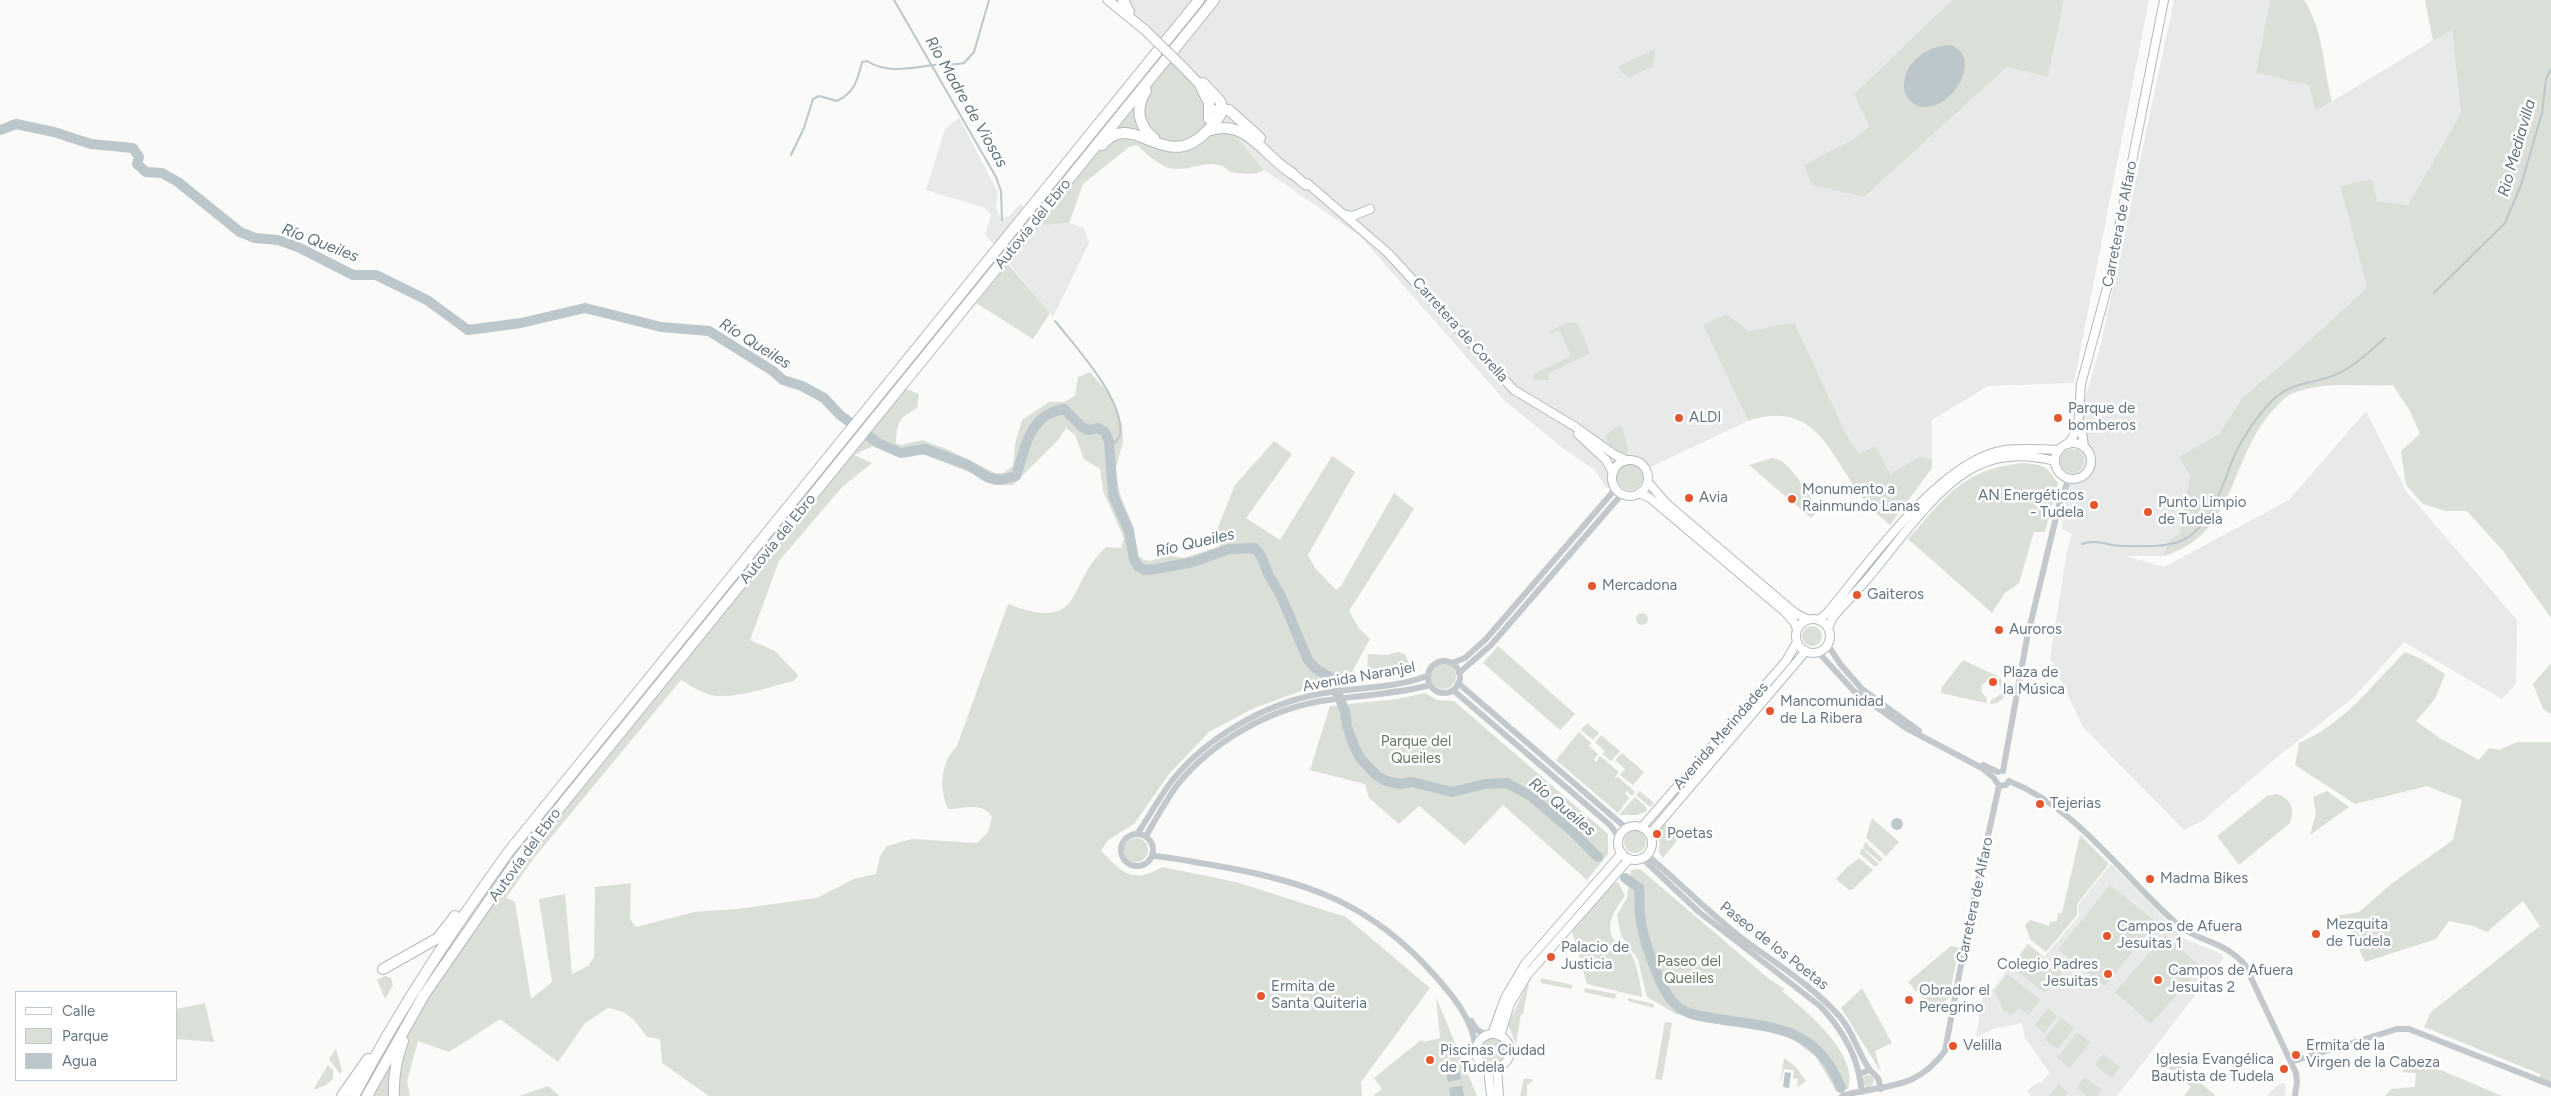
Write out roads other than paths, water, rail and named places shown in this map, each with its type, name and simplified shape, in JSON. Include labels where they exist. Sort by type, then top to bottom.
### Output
[{"type":"highway","points":[[1123,0],[1129,12]]},
{"type":"highway","points":[[1074,155],[1107,107],[1191,0]]},
{"type":"highway","name":"Autovía del Ebro","points":[[354,1096],[414,991],[456,925],[510,850],[1199,0]]},
{"type":"highway","name":"Autovía del Ebro","points":[[367,1096],[424,995],[486,909],[518,859],[1214,0]]},
{"type":"highway","points":[[1218,0],[1142,98],[1139,111],[1140,120],[1147,132],[1156,139],[1172,144],[1185,142],[1198,136],[1216,110],[1224,109],[1229,110],[1260,138]]},
{"type":"highway","points":[[1200,81],[1209,103],[1209,119]]},
{"type":"highway","points":[[1200,81],[1220,101],[1224,109]]},
{"type":"highway","points":[[1004,259],[1025,242],[1106,141],[1133,133],[1162,146],[1181,148],[1194,143],[1206,132],[1224,109]]},
{"type":"highway","points":[[1206,132],[1226,127],[1242,132],[1281,167],[1293,174]]},
{"type":"highway","points":[[383,969],[438,938],[510,850]]},
{"type":"highway","points":[[394,1096],[393,1078],[403,1040],[486,909]]},
{"type":"highway","points":[[348,1096],[392,1017],[414,991]]},
{"type":"highway","points":[[342,1096],[368,1059]]},
{"type":"main road","points":[[1108,0],[1145,30]]},
{"type":"main road","points":[[1116,0],[1182,66],[1249,125],[1306,184]]},
{"type":"main road","name":"Carretera de Alfaro","points":[[2068,444],[2078,429],[2081,384],[2108,285],[2165,0]]},
{"type":"main road","name":"Carretera de Alfaro","points":[[2084,447],[2081,425],[2083,387],[2105,310],[2165,0]]},
{"type":"main road","points":[[1224,109],[1306,184]]},
{"type":"main road","name":"Carretera de Corella","points":[[1306,184],[1377,242],[1412,277],[1514,390],[1574,426],[1615,456],[1626,460]]},
{"type":"main road","name":"Carretera de Corella","points":[[1306,184],[1346,218],[1391,262],[1498,381],[1515,396],[1580,435],[1606,460],[1613,473]]},
{"type":"main road","points":[[1346,215],[1353,216],[1370,209],[1360,221],[1363,230]]},
{"type":"main road","points":[[1377,242],[1418,279]]},
{"type":"main road","points":[[1819,620],[1828,612],[1916,508],[1943,480],[1968,463],[2004,450],[2059,450],[2068,444],[2084,447],[2090,456],[2089,467],[2081,476],[2069,478],[2060,472],[2055,461],[2059,450]]},
{"type":"main road","points":[[1639,493],[1650,498],[1785,612],[1797,629],[1797,642],[1806,651],[1818,652],[1830,639],[1828,628],[1833,617],[1897,542],[1955,480],[1980,464],[2004,457],[2038,456],[2055,461]]},
{"type":"main road","points":[[1648,482],[1639,493],[1633,496],[1622,494],[1614,486],[1613,473],[1616,466],[1626,460],[1642,464],[1647,472],[1648,482],[1659,497],[1695,529],[1795,613],[1808,619],[1819,620],[1828,628]]},
{"type":"main road","points":[[1797,629],[1808,619]]},
{"type":"main road","name":"Avenida Merindades","points":[[1642,827],[1786,661],[1797,642]]},
{"type":"main road","name":"Avenida Merindades","points":[[1650,834],[1806,651]]},
{"type":"main road","points":[[1642,827],[1650,834],[1652,845],[1645,857],[1629,858],[1622,853],[1619,837],[1626,828],[1642,827]]},
{"type":"main road","points":[[1489,1034],[1500,1036],[1508,1043],[1510,1054],[1505,1063],[1492,1068],[1479,1062],[1476,1046],[1480,1039],[1489,1034],[1514,980],[1622,853]]},
{"type":"main road","points":[[1500,1036],[1506,1014],[1521,983],[1629,858]]},
{"type":"main road","points":[[1491,1096],[1492,1068]]},
{"type":"main road","points":[[1492,1068],[1499,1096]]},
{"type":"street","points":[[2009,781],[2006,785],[1999,786],[1998,774],[2027,638],[2059,505],[2069,478]]},
{"type":"street","points":[[1452,663],[1459,673],[1458,683],[1453,690],[1443,693],[1430,685],[1427,676],[1434,663],[1440,660],[1452,663],[1465,658],[1486,639],[1612,492],[1614,486]]},
{"type":"street","points":[[1459,673],[1491,645],[1622,494]]},
{"type":"street","points":[[1827,644],[1841,665],[1862,689],[1928,736],[1998,774]]},
{"type":"street","points":[[1818,652],[1862,696],[1906,728],[1982,768],[1998,774],[2007,773],[2009,781],[2035,794],[2080,827],[2178,925],[2234,952],[2245,965],[2296,1073],[2298,1082],[2295,1096]]},
{"type":"street","name":"Avenida Naranjel","points":[[1138,833],[1172,780],[1221,736],[1254,717],[1287,703],[1318,694],[1410,683],[1427,676]]},
{"type":"street","points":[[1458,683],[1626,828]]},
{"type":"street","name":"Avenida Naranjel","points":[[1146,836],[1178,784],[1225,742],[1265,719],[1290,709],[1323,701],[1408,692],[1430,685]]},
{"type":"street","points":[[1453,690],[1610,825],[1619,837]]},
{"type":"street","name":"Carretera de Alfaro","points":[[1881,1089],[1909,1082],[1940,1058],[1947,1043],[1966,937],[1999,786]]},
{"type":"street","points":[[1138,833],[1146,836],[1153,846],[1153,854],[1144,865],[1137,866],[1124,860],[1120,846],[1124,839],[1130,834],[1138,833]]},
{"type":"street","points":[[1153,854],[1273,873],[1324,890],[1360,908],[1396,933],[1421,956],[1452,992],[1478,1030],[1489,1034]]},
{"type":"street","points":[[1153,854],[1269,876],[1312,888],[1353,907],[1402,941],[1441,982],[1468,1022],[1476,1046]]},
{"type":"street","name":"Paseo de los Poetas","points":[[1645,857],[1738,936],[1817,994],[1841,1018],[1854,1038],[1863,1061],[1878,1078],[1881,1089]]},
{"type":"street","name":"Paseo de los Poetas","points":[[1645,857],[1706,918],[1820,1006],[1833,1020],[1850,1047],[1859,1074],[1862,1092]]},
{"type":"street","points":[[2291,1062],[2397,1029],[2409,1029],[2551,1085]]},
{"type":"street","points":[[1859,1074],[1870,1070]]},
{"type":"street","points":[[1842,1096],[1881,1089]]},
{"type":"water","points":[[1951,45],[1961,53],[1965,64],[1963,77],[1956,89],[1946,99],[1934,105],[1922,107],[1910,101],[1904,91],[1904,87],[1908,70],[1913,63],[1918,57],[1934,48]]},
{"type":"water","points":[[1895,818],[1899,818],[1903,824],[1899,830],[1895,830],[1891,826],[1891,822]]},
{"type":"water","points":[[1799,958],[1807,968],[1802,972],[1793,962]]},
{"type":"water","points":[[1458,1066],[1461,1079],[1448,1082],[1445,1069]]},
{"type":"water","points":[[1785,1072],[1791,1073],[1789,1088],[1783,1087]]},
{"type":"water","points":[[1462,1086],[1464,1096],[1450,1096],[1449,1088]]},
{"type":"waterway","name":"Río Madre de Viosas","points":[[894,0],[996,177],[1001,191],[1002,220]]},
{"type":"waterway","points":[[791,155],[804,128],[813,99],[819,96],[837,101],[843,98],[852,90],[859,75],[862,62],[867,61],[883,68],[891,69],[964,63],[974,52],[989,0]]},
{"type":"waterway","name":"Rio Mediavilla","points":[[2434,293],[2505,223],[2521,185],[2542,113],[2546,79],[2551,69]]},
{"type":"waterway","name":"Río Queiles","points":[[0,130],[16,124],[54,132],[91,144],[133,148],[139,157],[137,164],[146,172],[162,173],[178,182],[240,232],[255,238],[278,240],[298,247],[353,275],[376,275],[427,300],[468,330],[521,323],[585,308],[661,327],[709,331],[773,371],[783,380],[802,386],[824,398],[840,415],[878,443],[901,453],[925,449],[968,465],[989,478],[1000,480],[1016,476],[1026,444],[1036,425],[1052,412],[1064,409],[1082,427],[1088,430],[1098,428],[1105,432],[1109,441],[1113,495],[1129,531],[1134,560],[1139,567],[1145,570],[1156,569],[1193,562],[1229,549],[1255,548],[1261,556],[1269,576]]},
{"type":"waterway","name":"Río Madre de Viosas","points":[[1055,321],[1086,359],[1107,390],[1115,406],[1120,421],[1120,435],[1111,447]]},
{"type":"waterway","name":"Rio Mediavilla","points":[[2082,544],[2091,542],[2120,546],[2159,546],[2181,541],[2192,534],[2209,514],[2216,502],[2239,446],[2268,405],[2286,390],[2333,376],[2349,368],[2385,338]]},
{"type":"waterway","name":"Río Queiles","points":[[1271,579],[1281,596],[1308,660],[1315,668],[1331,678],[1345,711],[1347,726],[1354,746],[1360,758],[1376,775],[1386,781],[1400,784],[1412,782],[1452,792],[1485,784],[1507,783],[1532,797],[1572,831],[1598,857]]},
{"type":"waterway","name":"Río Queiles","points":[[1625,878],[1639,888],[1641,924],[1648,948],[1657,974],[1668,996],[1678,1007],[1692,1014],[1772,1028],[1804,1040],[1818,1051],[1831,1067],[1841,1088]]},
{"type":"place","name":"ALDI","points":[[1679,418]]},
{"type":"place","name":"Parque de bomberos","points":[[2058,418]]},
{"type":"place","name":"Avia","points":[[1689,498]]},
{"type":"place","name":"Monumento a Rainmundo Lanas","points":[[1792,499]]},
{"type":"place","name":"AN Energéticos - Tudela","points":[[2094,505]]},
{"type":"place","name":"Punto Limpio de Tudela","points":[[2148,512]]},
{"type":"place","name":"Mercadona","points":[[1592,586]]},
{"type":"place","name":"Gaiteros","points":[[1857,595]]},
{"type":"place","name":"Auroros","points":[[1999,630]]},
{"type":"place","name":"Plaza de la Música","points":[[1993,682]]},
{"type":"place","name":"Mancomunidad de La Ribera","points":[[1770,711]]},
{"type":"place","name":"Tejerias","points":[[2040,804]]},
{"type":"place","name":"Poetas","points":[[1657,834]]},
{"type":"place","name":"Madma Bikes","points":[[2150,879]]},
{"type":"place","name":"Mezquita de Tudela","points":[[2316,934]]},
{"type":"place","name":"Campos de Afuera Jesuitas 1","points":[[2107,936]]},
{"type":"place","name":"Palacio de Justicia","points":[[1551,957]]},
{"type":"place","name":"Colegio Padres Jesuitas","points":[[2108,974]]},
{"type":"place","name":"Campos de Afuera Jesuitas 2","points":[[2158,980]]},
{"type":"place","name":"Ermita de Santa Quiteria","points":[[1261,996]]},
{"type":"place","name":"Obrador el Peregrino","points":[[1909,1000]]},
{"type":"place","name":"Velilla","points":[[1953,1046]]},
{"type":"place","name":"Ermita de la Virgen de la Cabeza","points":[[2296,1055]]},
{"type":"place","name":"Piscinas Ciudad de Tudela","points":[[1430,1060]]},
{"type":"place","name":"Iglesia Evangélica Bautista de Tudela","points":[[2284,1069]]},
{"type":"park label","name":"Parque del Queiles","points":[[1416,750]]},
{"type":"park label","name":"Paseo del Queiles","points":[[1689,970]]}]
